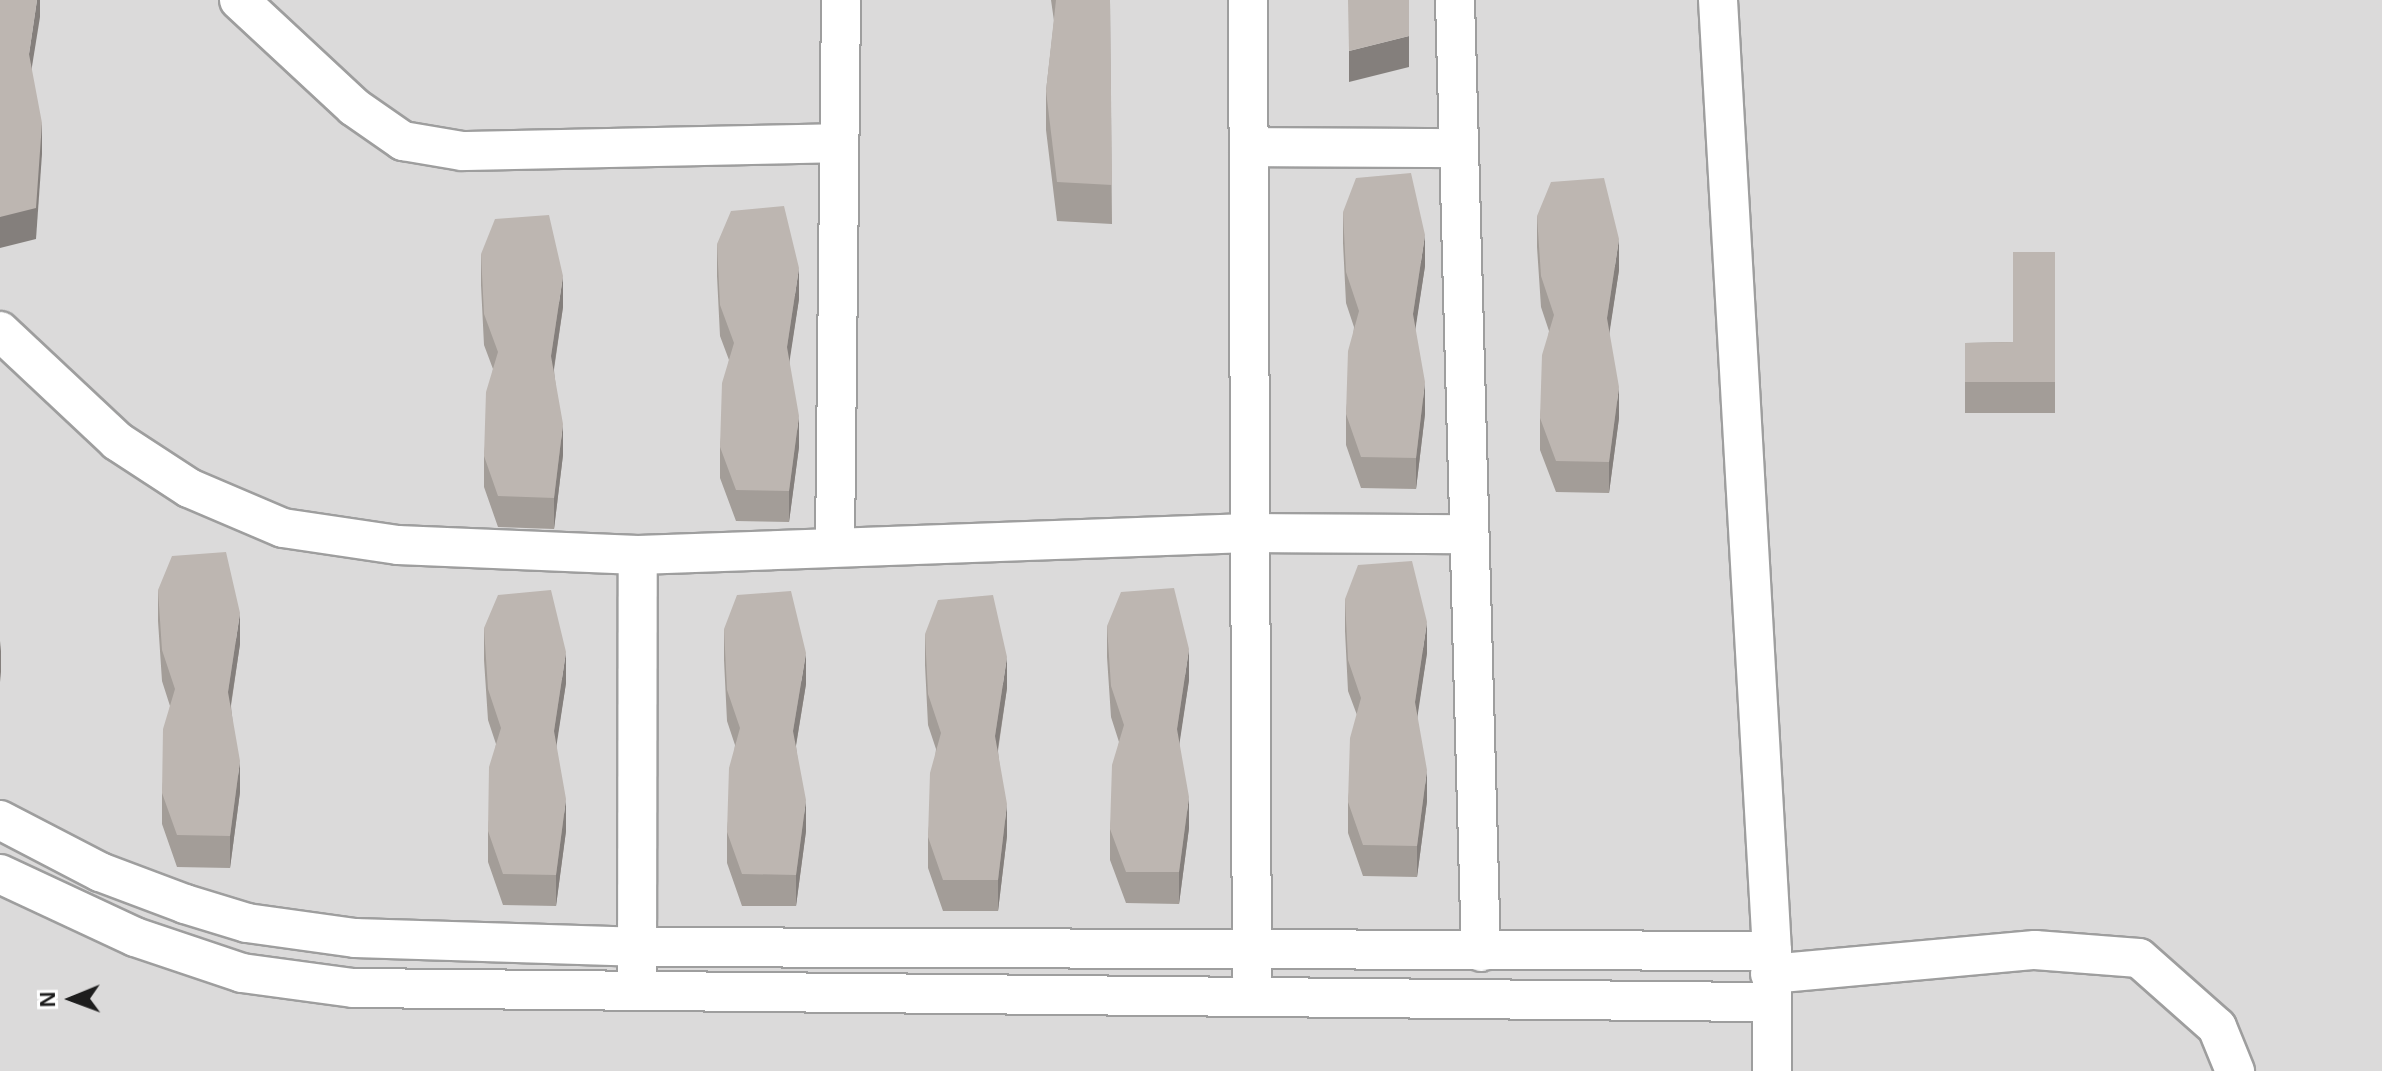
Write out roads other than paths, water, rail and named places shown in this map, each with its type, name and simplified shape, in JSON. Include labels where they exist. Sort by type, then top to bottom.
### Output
[{"type":"street","points":[[239,0],[354,107],[403,141],[462,151],[839,143]]},
{"type":"street","points":[[835,545],[841,0]]},
{"type":"street","points":[[1248,0],[1251,1000]]},
{"type":"street","points":[[1455,0],[1481,952]]},
{"type":"street","points":[[1718,0],[1771,976],[1772,1071]]},
{"type":"street","points":[[1249,147],[1457,148]]},
{"type":"street","points":[[0,331],[117,441],[189,488],[283,528],[398,545],[638,555],[835,545],[1249,533],[1469,534]]},
{"type":"street","points":[[637,991],[638,555]]},
{"type":"street","points":[[0,820],[100,872],[247,923],[355,938],[636,947],[1481,952],[1771,976]]},
{"type":"street","points":[[0,874],[135,937],[242,973],[297,983],[1251,1000],[1771,976],[2035,950],[2139,958],[2217,1027],[2235,1071]]}]
